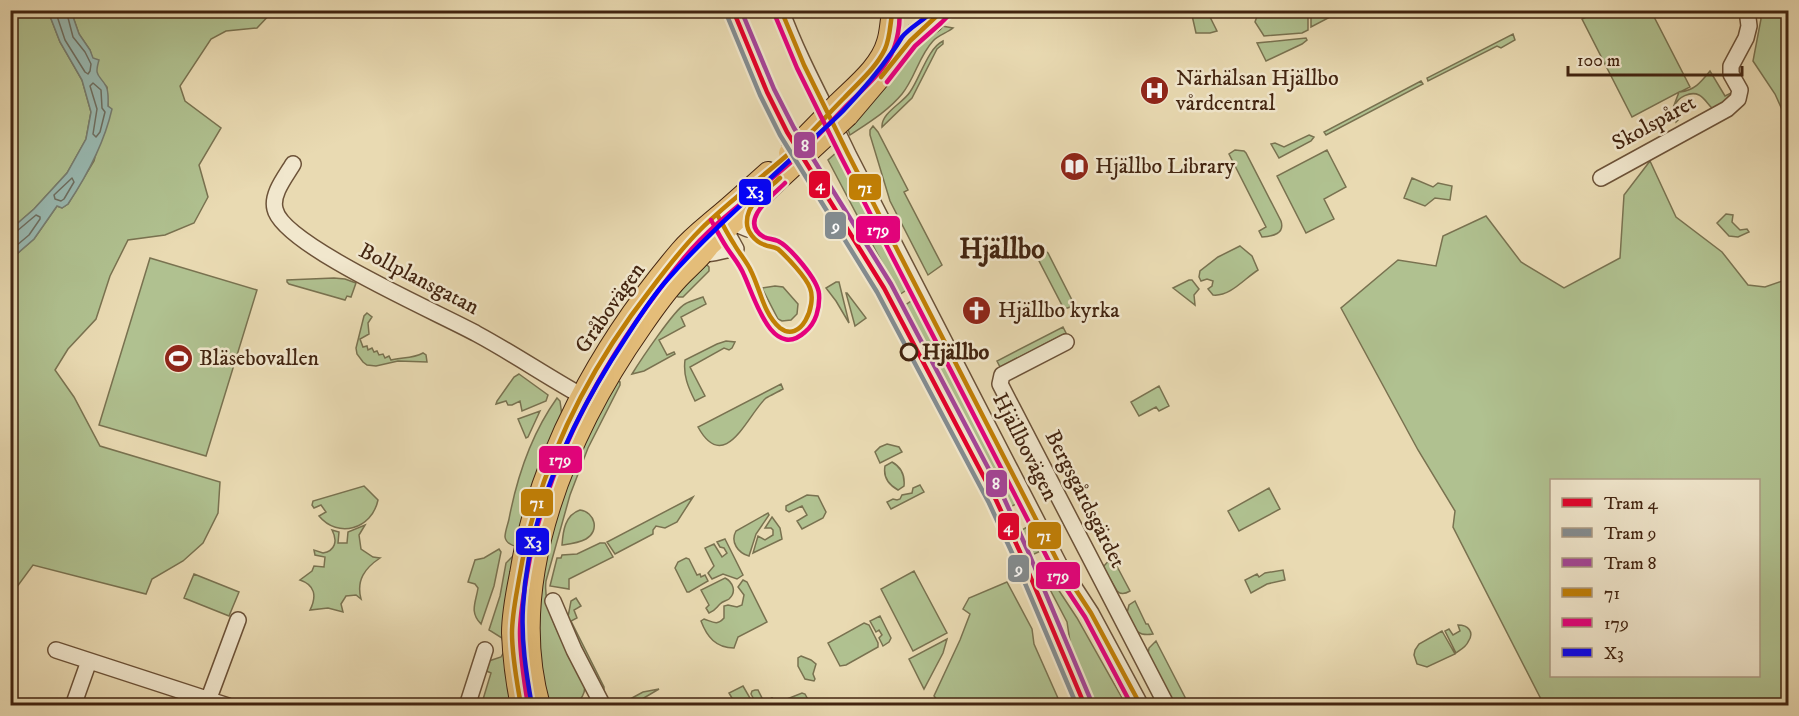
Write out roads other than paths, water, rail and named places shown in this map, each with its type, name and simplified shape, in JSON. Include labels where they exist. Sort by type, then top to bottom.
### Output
[{"type":"main road","name":"Gråbovägen","points":[[540,705],[534,675],[531,633],[537,556],[556,486],[587,400],[613,342],[664,270],[688,242],[731,225],[768,181],[898,57],[916,33],[938,17],[942,10]]},
{"type":"main road","name":"Gråbovägen","points":[[891,12],[907,26],[927,25]]},
{"type":"main road","name":"Gråbovägen","points":[[842,110],[884,51],[888,40],[891,12]]},
{"type":"main road","name":"Gråbovägen","points":[[521,705],[512,633],[514,609],[524,548],[533,511],[548,469],[587,400],[678,278],[750,208],[768,181]]},
{"type":"street","name":"Hjällbovägen","points":[[781,10],[801,59],[848,154],[1059,564],[1091,613],[1141,705]]},
{"type":"street","name":"Skolspåret","points":[[1601,178],[1727,109],[1738,99],[1740,90],[1731,74],[1731,66],[1746,38],[1749,26],[1747,10]]},
{"type":"street","name":"Bollplansgatan","points":[[293,164],[275,197],[275,210],[286,227],[326,256],[394,293],[478,334],[587,400]]},
{"type":"street","points":[[704,254],[724,249],[736,249],[731,225]]},
{"type":"street","name":"Bergsgårdsgärdet","points":[[1066,342],[1002,375],[1000,384],[1167,705]]},
{"type":"street","points":[[553,601],[574,650],[603,705]]},
{"type":"street","points":[[207,703],[238,620]]},
{"type":"street","points":[[56,650],[207,703],[228,705]]},
{"type":"street","points":[[467,705],[485,650]]},
{"type":"street","points":[[73,705],[89,661]]},
{"type":"water","points":[[48,11],[71,11],[79,34],[93,58],[99,60],[97,73],[106,86],[108,106],[112,109],[105,134],[94,158],[68,204],[62,208],[57,206],[34,239],[11,259],[11,229],[34,209],[67,173],[86,139],[91,112],[82,80],[60,42]]},
{"type":"tram line","name":"4","points":[[733,10],[767,92],[787,132],[884,288],[996,500],[1085,706]]},
{"type":"tram line","name":"8","points":[[741,10],[774,89],[794,128],[891,284],[1003,496],[1092,703]]},
{"type":"tram line","name":"9","points":[[726,13],[760,95],[780,135],[877,292],[989,503],[1077,706]]},
{"type":"place","name":"Närhälsan Hjällbo vårdcentral","points":[[1155,91]]},
{"type":"place","name":"Hjällbo Library","points":[[1074,166]]},
{"type":"place","name":"Hjällbo kyrka","points":[[977,310]]},
{"type":"place","name":"Hjällbo","points":[[909,352]]},
{"type":"place","name":"Bläsebovallen","points":[[178,358]]},
{"type":"district","name":"Hjällbo","points":[[1002,249]]}]
